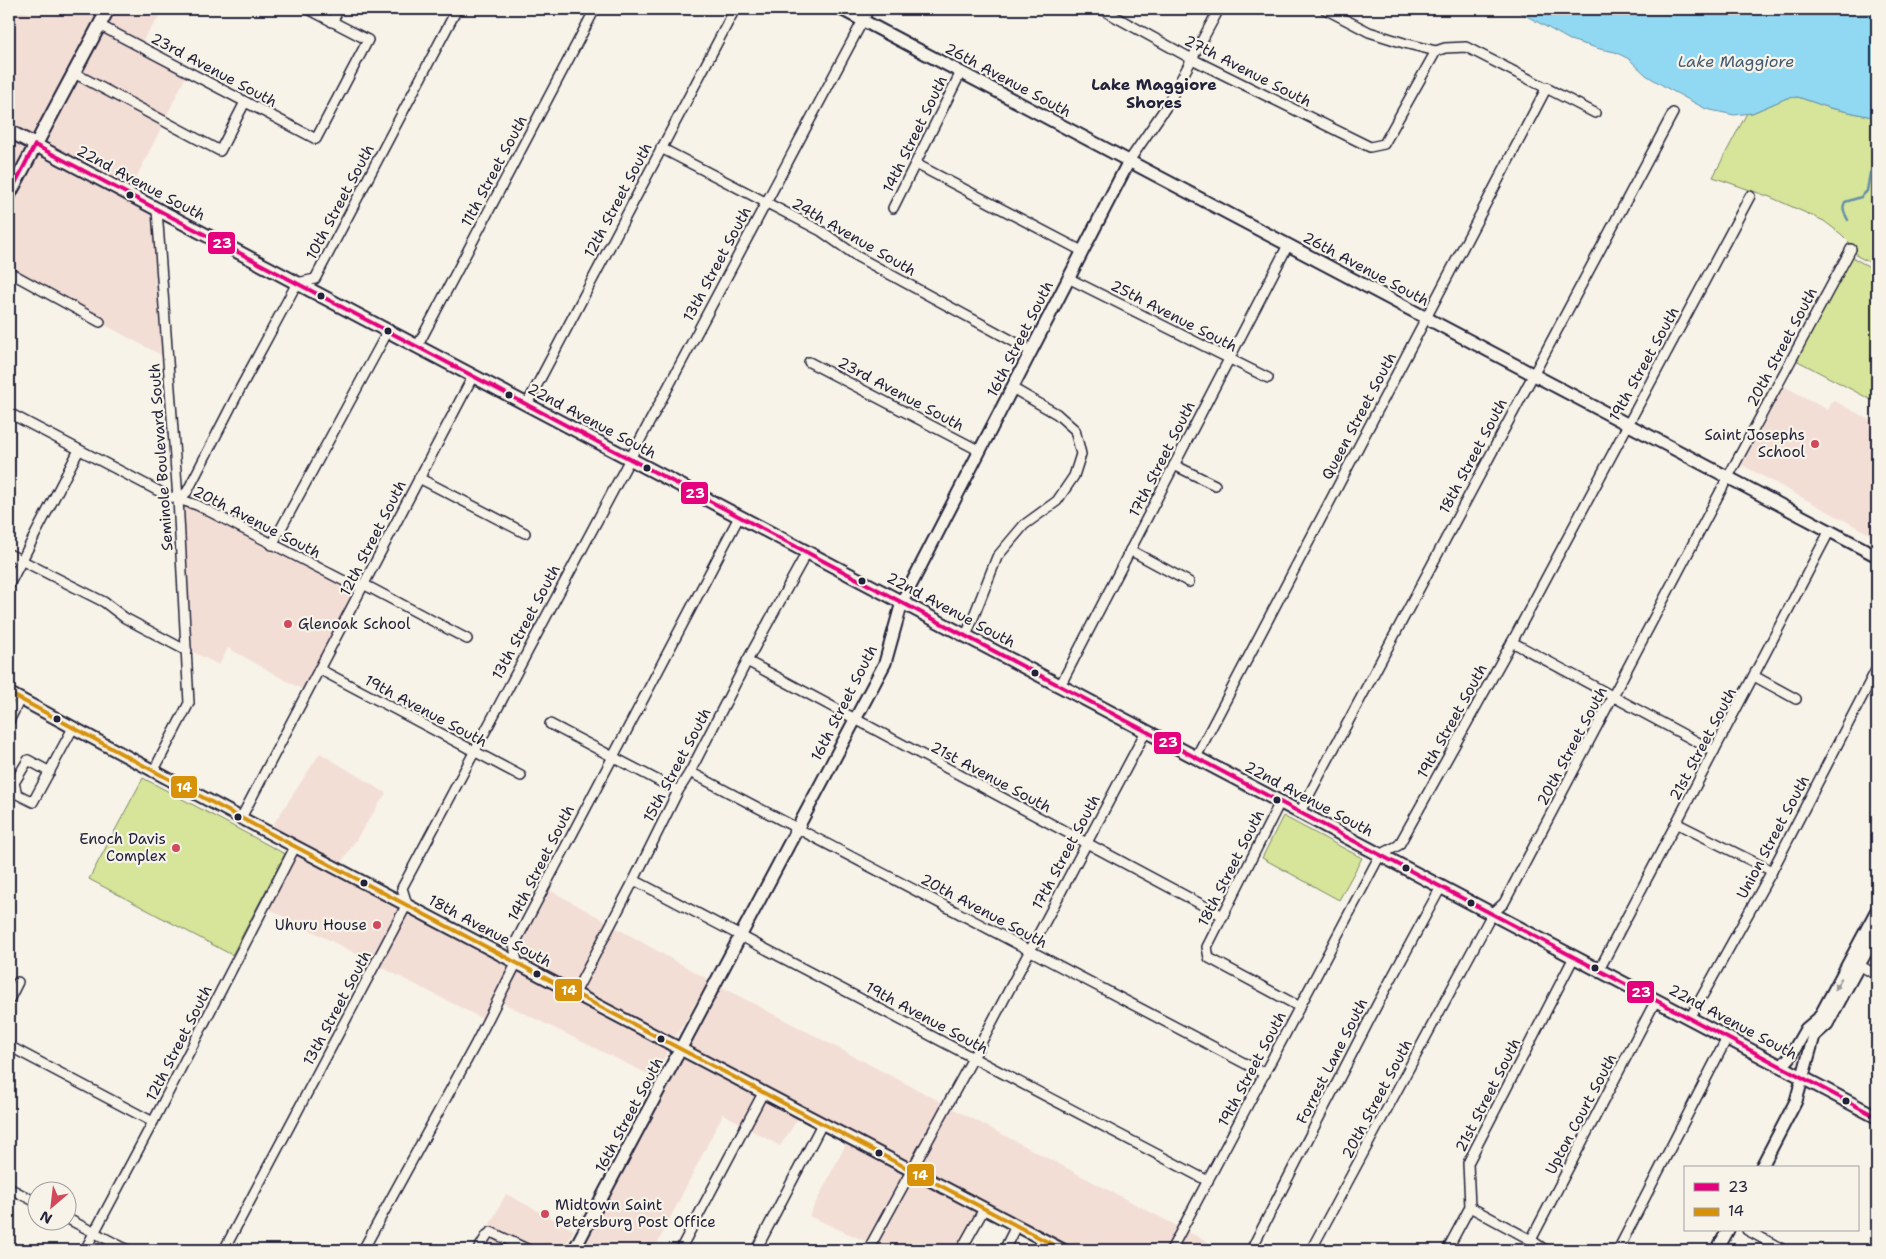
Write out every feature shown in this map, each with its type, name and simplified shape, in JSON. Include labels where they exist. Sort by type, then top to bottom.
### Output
[{"type":"main road","points":[[9,195],[108,9]]},
{"type":"main road","name":"22nd Avenue South","points":[[9,131],[1877,1117]]},
{"type":"street","points":[[308,9],[332,22],[339,9]]},
{"type":"street","name":"10th Street South","points":[[297,283],[315,279],[457,9]]},
{"type":"street","name":"11th Street South","points":[[417,347],[595,9]]},
{"type":"street","name":"12th Street South","points":[[527,404],[735,9]]},
{"type":"street","name":"26th Avenue South","points":[[841,9],[1877,556]]},
{"type":"street","name":"13th Street South","points":[[224,1250],[407,904],[402,888],[473,751],[869,9]]},
{"type":"street","name":"27th Avenue South","points":[[1101,9],[1192,58],[1370,147],[1384,144],[1436,51]]},
{"type":"street","name":"16th Street South","points":[[574,1250],[885,663],[902,602],[1129,160],[1166,107],[1219,9]]},
{"type":"street","points":[[1325,9],[1368,32],[1436,51],[1445,48],[1466,47],[1595,113]]},
{"type":"street","name":"23rd Avenue South","points":[[99,25],[316,139],[368,40],[332,22]]},
{"type":"street","name":"14th Street South","points":[[893,208],[961,72]]},
{"type":"street","points":[[74,73],[220,151],[245,102]]},
{"type":"street","name":"Queen Street South","points":[[1196,757],[1547,87]]},
{"type":"street","name":"18th Street South","points":[[1300,812],[1532,374],[1673,113]]},
{"type":"street","name":"24th Avenue South","points":[[661,148],[820,231],[858,257],[1031,351]]},
{"type":"street","points":[[916,164],[1082,252]]},
{"type":"street","name":"19th Street South","points":[[1171,1250],[1380,855],[1399,845],[1512,642],[1750,196]]},
{"type":"street","name":"Seminole Boulevard South","points":[[153,772],[189,703],[178,499],[157,210]]},
{"type":"street","name":"17th Street South","points":[[1060,686],[1288,245]]},
{"type":"street","name":"20th Street South","points":[[1311,1250],[1492,914],[1504,903],[1728,477],[1851,249]]},
{"type":"street","points":[[9,272],[100,322]]},
{"type":"street","name":"25th Avenue South","points":[[1068,278],[1268,378]]},
{"type":"street","points":[[178,499],[187,492],[297,283]]},
{"type":"street","points":[[272,545],[388,331]]},
{"type":"street","name":"23rd Avenue South","points":[[809,362],[980,451]]},
{"type":"street","name":"12th Street South","points":[[240,818],[473,376]]},
{"type":"street","points":[[966,636],[997,557],[1024,525],[1057,501],[1074,476],[1080,454],[1075,430],[1057,414],[1012,388]]},
{"type":"street","name":"20th Avenue South","points":[[9,413],[168,496],[197,505],[350,584],[364,585],[467,639]]},
{"type":"street","points":[[9,585],[79,450]]},
{"type":"street","points":[[1174,465],[1215,485]]},
{"type":"street","points":[[419,478],[525,533]]},
{"type":"street","name":"14th Street South","points":[[364,1250],[475,1045],[516,962],[514,945],[739,517]]},
{"type":"street","name":"21st Street South","points":[[1599,970],[1830,530]]},
{"type":"street","points":[[1130,550],[1189,582]]},
{"type":"street","name":"15th Street South","points":[[575,993],[678,791],[690,772],[807,552]]},
{"type":"street","points":[[9,554],[104,602],[125,618],[187,651]]},
{"type":"street","points":[[1512,642],[1714,751]]},
{"type":"street","name":"21st Avenue South","points":[[748,661],[1223,916]]},
{"type":"street","name":"Union Street South","points":[[1690,1018],[1772,871],[1877,668]]},
{"type":"street","name":"19th Avenue South","points":[[319,669],[521,776]]},
{"type":"street","points":[[1754,676],[1796,699]]},
{"type":"street","name":"18th Avenue South","points":[[9,693],[240,818],[1063,1250]]},
{"type":"street","points":[[9,721],[20,699]]},
{"type":"street","points":[[550,724],[678,791]]},
{"type":"street","points":[[50,772],[28,760],[14,783],[17,794],[33,802],[50,772],[73,728]]},
{"type":"street","name":"17th Street South","points":[[868,1250],[973,1058],[1146,731]]},
{"type":"street","name":"20th Avenue South","points":[[690,772],[1264,1074]]},
{"type":"street","name":"18th Street South","points":[[1280,802],[1207,948],[1209,958],[1300,1007]]},
{"type":"street","points":[[1676,823],[1772,871]]},
{"type":"street","name":"12th Street South","points":[[84,1250],[153,1122],[295,846]]},
{"type":"street","name":"19th Avenue South","points":[[634,880],[1208,1181]]},
{"type":"street","name":"Forrest Lane South","points":[[1251,1250],[1377,1005],[1441,887]]},
{"type":"street","points":[[1816,1034],[1827,1024],[1877,910]]},
{"type":"street","points":[[1782,1066],[1790,1057],[1806,1030],[1819,1018],[1877,932]]},
{"type":"street","name":"21st Street South","points":[[1470,1207],[1468,1163],[1574,957]]},
{"type":"street","points":[[1855,963],[1877,975]]},
{"type":"street","points":[[9,1000],[18,982]]},
{"type":"street","name":"Upton Court South","points":[[1531,1240],[1656,1000]]},
{"type":"street","points":[[1762,1166],[1796,1101],[1819,1018]]},
{"type":"street","points":[[1618,1250],[1727,1038]]},
{"type":"street","points":[[9,1046],[153,1122]]},
{"type":"street","points":[[680,1250],[763,1093]]},
{"type":"street","points":[[756,1250],[822,1124]]},
{"type":"street","points":[[9,1188],[28,1198]]},
{"type":"street","points":[[1447,1250],[1470,1207],[1531,1240],[1545,1250]]},
{"type":"street","points":[[961,1250],[984,1209]]},
{"type":"street","points":[[78,1224],[128,1250]]},
{"type":"street","points":[[1004,1250],[1016,1226]]},
{"type":"street","points":[[478,1250],[485,1237],[493,1232],[530,1250]]},
{"type":"street","points":[[1717,1250],[1727,1232]]},
{"type":"street","points":[[1752,1232],[1784,1250]]},
{"type":"shaded area","points":[[9,9],[22,9],[31,14],[33,9],[103,9],[33,139],[9,126]]},
{"type":"shaded area","points":[[113,9],[165,9],[142,41],[170,57],[105,23]]},
{"type":"shaded area","points":[[101,31],[186,76],[166,117],[80,71]]},
{"type":"shaded area","points":[[75,79],[162,126],[130,190],[41,143]]},
{"type":"shaded area","points":[[9,137],[29,147],[9,186]]},
{"type":"shaded area","points":[[37,151],[153,213],[163,356],[103,324],[105,319],[9,267],[9,204]]},
{"type":"shaded area","name":"Saint Josephs School","points":[[1784,386],[1828,410],[1833,400],[1877,424],[1877,538],[1742,465]]},
{"type":"shaded area","points":[[183,505],[348,589],[357,590],[303,690],[228,648],[219,665],[191,651]]},
{"type":"shaded area","points":[[320,753],[386,793],[341,863],[386,888],[271,828]]},
{"type":"shaded area","points":[[297,853],[401,906],[372,962],[269,909]]},
{"type":"shaded area","points":[[548,889],[607,922],[574,987],[521,958],[519,945]]},
{"type":"shaded area","points":[[409,910],[511,964],[483,1019],[379,966]]},
{"type":"shaded area","points":[[615,927],[709,980],[674,1040],[581,991]]},
{"type":"shaded area","points":[[518,968],[669,1048],[654,1077],[501,1002]]},
{"type":"shaded area","points":[[716,984],[943,1103],[909,1164],[681,1044]]},
{"type":"shaded area","points":[[676,1052],[757,1095],[742,1124],[723,1114],[654,1250],[573,1250]]},
{"type":"shaded area","points":[[765,1099],[799,1117],[780,1146],[749,1129]]},
{"type":"shaded area","points":[[950,1107],[1179,1227],[1166,1250],[1078,1250],[917,1168]]},
{"type":"shaded area","points":[[847,1142],[905,1172],[867,1242],[809,1216]]},
{"type":"shaded area","points":[[912,1176],[978,1211],[956,1250],[885,1250],[875,1246]]},
{"type":"shaded area","points":[[506,1194],[574,1230],[563,1250],[539,1250],[495,1228],[486,1232]]},
{"type":"shaded area","points":[[1186,1231],[1224,1250],[1176,1250]]},
{"type":"shaded area","points":[[493,1238],[519,1250],[483,1250],[488,1240]]},
{"type":"green space","points":[[1798,97],[1830,108],[1877,118],[1877,266],[1857,256],[1852,245],[1824,221],[1770,197],[1713,177],[1747,113],[1752,113],[1787,98]]},
{"type":"green space","points":[[1852,255],[1855,259],[1877,271],[1877,403],[1796,360]]},
{"type":"green space","points":[[143,778],[285,854],[232,955],[89,879]]},
{"type":"green space","points":[[1283,816],[1362,858],[1339,900],[1262,858]]},
{"type":"water","name":"Lake Maggiore","points":[[1514,9],[1877,9],[1877,118],[1830,108],[1798,97],[1787,98],[1752,113],[1734,115],[1706,109],[1646,75],[1629,59],[1615,52],[1570,40]]},
{"type":"waterway","points":[[1848,220],[1843,209],[1845,202],[1861,197],[1867,191],[1870,173],[1877,164]]},
{"type":"transit line","name":"23","points":[[9,195],[35,145],[1877,1117]]},
{"type":"transit line","name":"14","points":[[9,693],[241,818],[1063,1250]]},
{"type":"place","name":"Saint Josephs School","points":[[1815,444]]},
{"type":"place","name":"Glenoak School","points":[[288,624]]},
{"type":"place","name":"Enoch Davis Complex","points":[[176,848]]},
{"type":"place","name":"Uhuru House","points":[[377,925]]},
{"type":"place","name":"Midtown Saint Petersburg Post Office","points":[[545,1214]]},
{"type":"district","name":"Lake Maggiore Shores","points":[[1154,93]]}]
